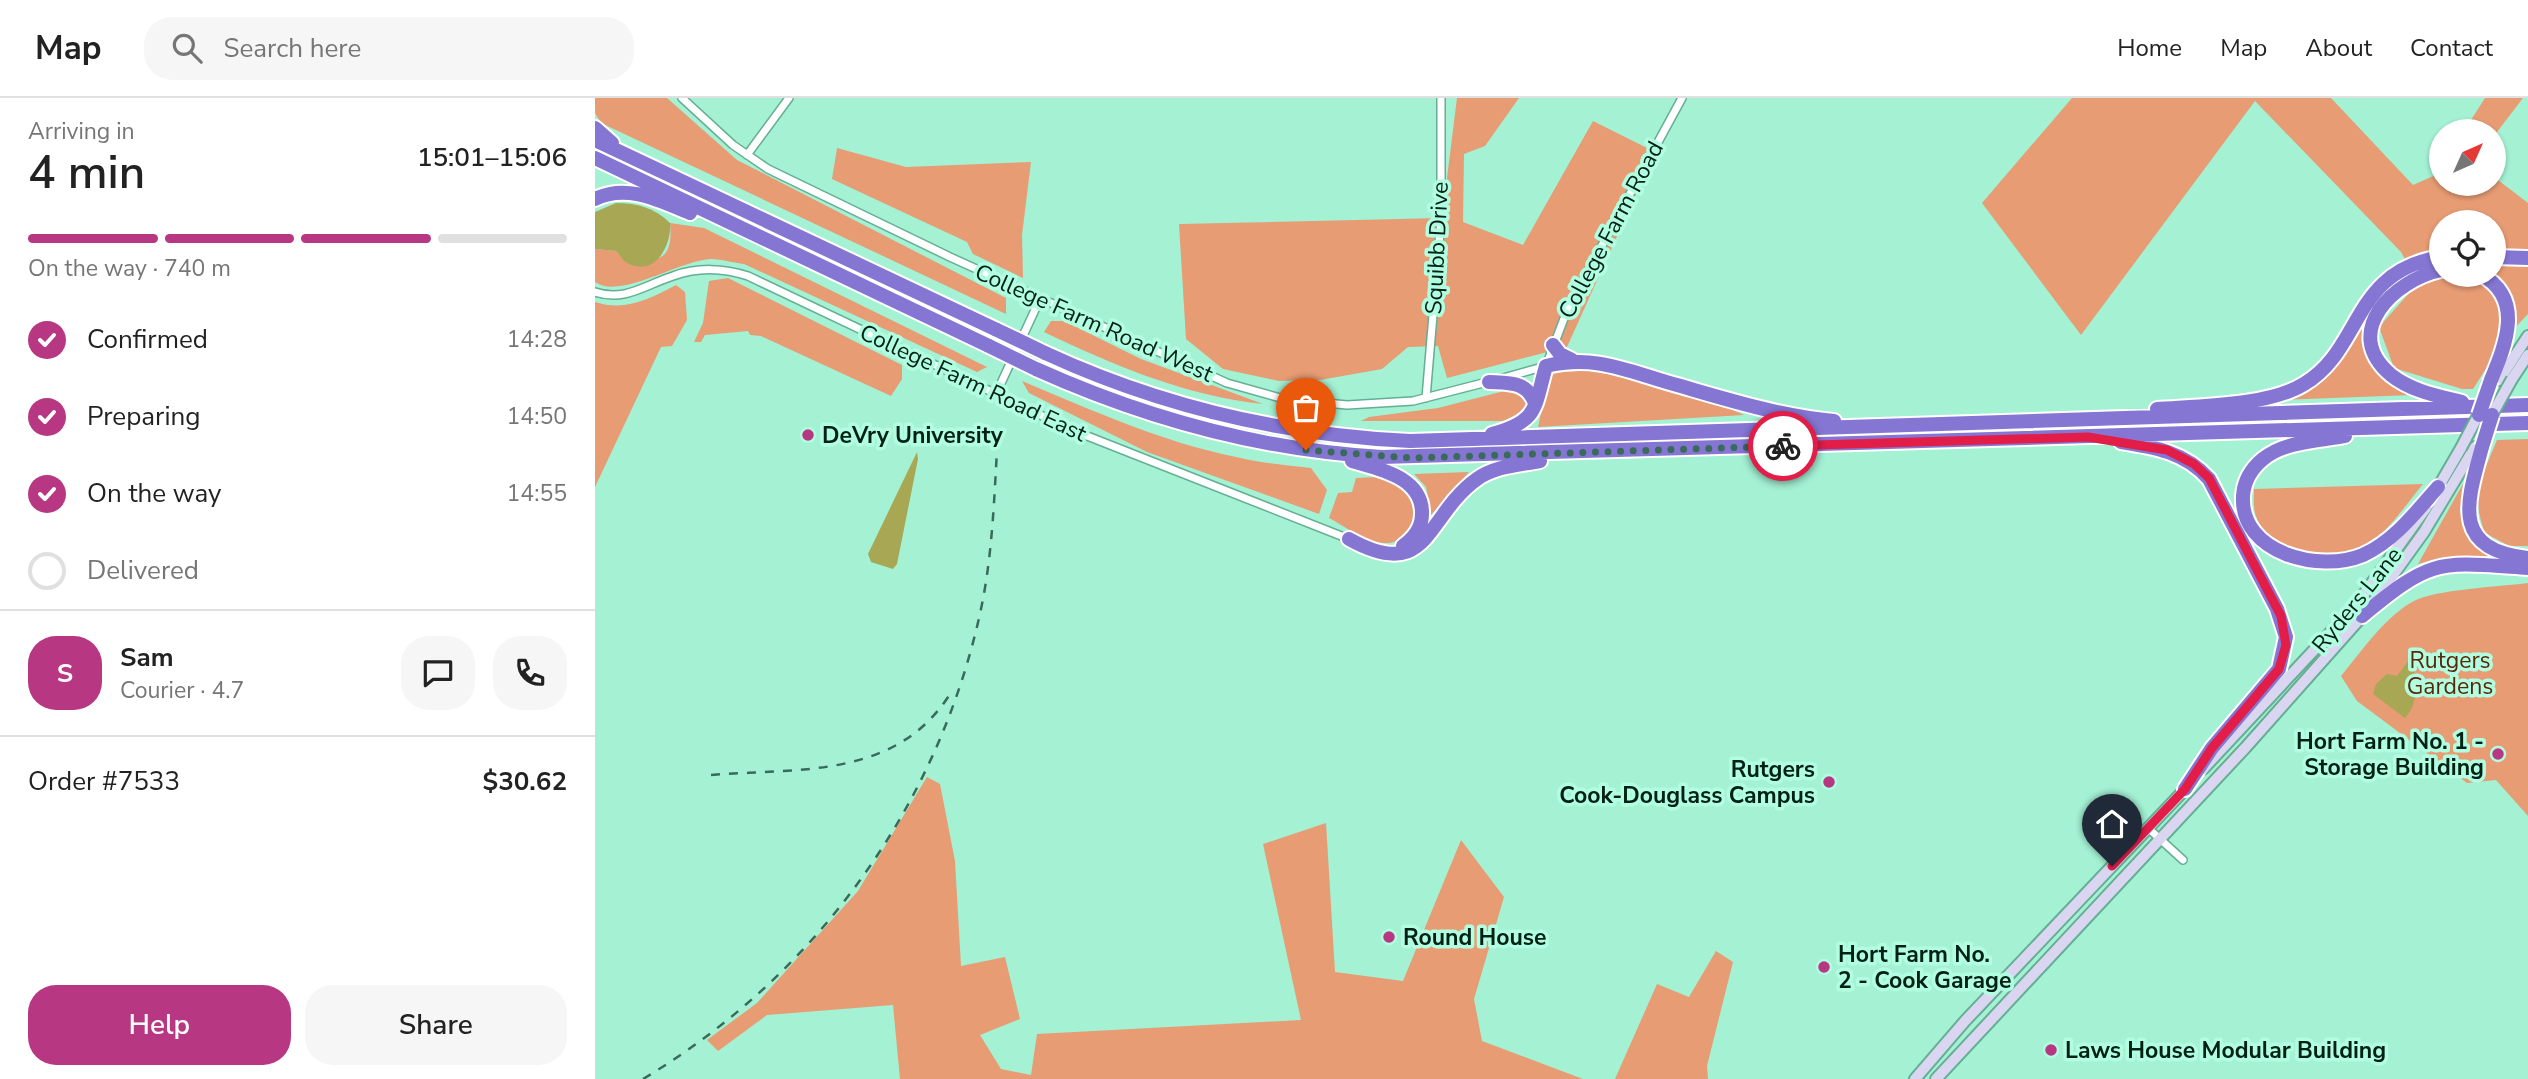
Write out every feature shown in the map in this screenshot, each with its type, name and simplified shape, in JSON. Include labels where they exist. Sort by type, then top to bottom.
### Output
[{"type":"highway","points":[[595,128],[637,160]]},
{"type":"highway","points":[[595,140],[1045,352],[1146,395],[1262,425],[1371,439],[1471,440],[2087,421],[2490,413],[2528,399]]},
{"type":"highway","points":[[595,158],[1036,369],[1116,403],[1173,422],[1232,437],[1321,452],[1422,458],[2395,427]]},
{"type":"highway","points":[[595,198],[622,191],[641,195],[723,228],[789,250]]},
{"type":"highway","points":[[2506,257],[2528,258]]},
{"type":"highway","points":[[2087,421],[2144,410],[2206,405],[2290,392],[2323,369],[2381,285],[2409,266],[2429,260]]},
{"type":"highway","points":[[2429,274],[2408,282],[2385,301],[2374,323],[2375,351],[2386,369],[2403,383],[2528,425]]},
{"type":"highway","points":[[2496,287],[2500,291],[2509,315],[2508,334],[2467,497],[2472,527],[2494,549],[2528,558]]},
{"type":"highway","points":[[1553,345],[1560,354],[1572,360]]},
{"type":"highway","points":[[1471,440],[1521,425],[1530,416],[1546,366],[1572,360],[1608,364],[1784,415],[1892,427]]},
{"type":"highway","points":[[1489,382],[1522,385],[1531,393],[1535,403]]},
{"type":"highway","points":[[2438,487],[2383,543],[2346,560],[2324,563],[2296,558],[2268,544],[2253,529],[2245,512],[2244,492],[2250,474],[2266,456],[2302,443],[2528,405]]},
{"type":"highway","points":[[2088,437],[2167,450],[2200,469],[2216,490],[2283,623],[2286,645],[2279,669],[2212,748],[2185,789]]},
{"type":"highway","points":[[1321,452],[1395,475],[1409,485],[1421,503],[1419,528],[1403,545],[1383,549],[1349,539]]},
{"type":"highway","points":[[1349,539],[1377,553],[1402,554],[1421,542],[1462,493],[1485,474],[1500,468],[1592,452]]},
{"type":"highway","points":[[2362,616],[2405,580],[2434,567],[2456,563],[2528,568]]},
{"type":"main road","points":[[2495,380],[2528,336]]},
{"type":"main road","name":"Ryders Lane","points":[[1915,1079],[1965,1021],[2361,600],[2406,540],[2461,448],[2490,413],[2528,355]]},
{"type":"main road","name":"Ryders Lane","points":[[1936,1079],[2362,616],[2424,532],[2478,447]]},
{"type":"street","name":"College Farm Road West","points":[[681,98],[747,155],[787,178],[1193,370],[1255,392],[1300,401],[1347,405],[1426,398],[1546,366]]},
{"type":"street","points":[[747,155],[789,98]]},
{"type":"street","name":"Squibb Drive","points":[[1426,398],[1441,220],[1441,98]]},
{"type":"street","name":"College Farm Road","points":[[1546,366],[1568,308],[1682,98]]},
{"type":"street","name":"College Farm Road East","points":[[595,292],[609,296],[629,295],[674,275],[694,271],[740,273],[1072,430],[1349,539]]},
{"type":"street","points":[[996,394],[1040,299]]},
{"type":"street","points":[[2148,828],[2183,860]]},
{"type":"green space","points":[[595,98],[667,98],[737,160],[1006,298],[1006,314],[601,123],[595,113]]},
{"type":"green space","points":[[1457,98],[1519,98],[1485,146],[1464,154],[1463,222],[1523,245],[1593,121],[1655,152],[1567,347],[1447,378],[1438,346],[1408,347],[1382,369],[1320,380],[1279,381],[1223,369],[1186,339],[1179,224],[1442,218]]},
{"type":"green space","points":[[2072,98],[2331,98],[2413,185],[2429,178],[2429,196],[2506,196],[2506,186],[2528,203],[2528,314],[2507,336],[2473,389],[2462,389],[2394,368],[2379,327],[2410,292],[2408,265],[2401,252],[2255,101],[2081,335],[1982,203]]},
{"type":"green space","points":[[2485,98],[2523,98],[2506,120],[2472,119]]},
{"type":"green space","points":[[837,148],[906,167],[1031,162],[1022,235],[1023,278],[973,254],[967,242],[832,179]]},
{"type":"green space","points":[[670,223],[704,228],[987,367],[977,372],[744,264],[711,259],[635,283],[606,286],[595,282],[595,249],[616,251],[623,259],[660,258],[669,246]]},
{"type":"green space","points":[[728,278],[902,365],[902,379],[891,396],[761,336],[750,335],[748,331],[705,335],[701,342],[694,342],[703,323],[709,281]]},
{"type":"green space","points":[[676,285],[685,292],[687,320],[672,346],[661,347],[595,487],[595,302],[627,305]]},
{"type":"green space","points":[[2372,303],[2368,338],[2397,383],[2412,395],[2282,400],[2316,382]]},
{"type":"green space","points":[[1051,321],[1064,321],[1141,359],[1263,404],[1206,394],[1123,367],[1044,332]]},
{"type":"green space","points":[[1572,365],[1660,384],[1703,397],[1744,415],[1538,427],[1550,372]]},
{"type":"green space","points":[[1022,381],[1181,443],[1245,459],[1311,468],[1327,490],[1319,514],[1147,452],[1029,393]]},
{"type":"green space","points":[[1508,390],[1522,392],[1527,401],[1523,412],[1506,421],[1361,421],[1369,417],[1438,408]]},
{"type":"green space","points":[[2528,439],[2528,546],[2509,546],[2485,533],[2478,496],[2497,440]]},
{"type":"green space","points":[[1469,472],[1431,515],[1426,487],[1414,474]]},
{"type":"green space","points":[[1356,478],[1388,478],[1399,484],[1407,493],[1413,515],[1411,526],[1405,535],[1396,541],[1377,542],[1329,518],[1338,493],[1352,492]]},
{"type":"green space","points":[[2464,482],[2460,512],[2469,530],[2511,561],[2444,557],[2418,564]]},
{"type":"green space","points":[[2423,484],[2377,538],[2359,550],[2346,554],[2316,555],[2286,546],[2263,528],[2254,510],[2254,489]]},
{"type":"green space","name":"Rutgers Gardens","points":[[2528,583],[2528,816],[2496,780],[2467,783],[2357,701],[2341,676],[2382,626],[2412,602],[2451,591]]},
{"type":"green space","points":[[927,777],[940,784],[955,861],[961,966],[1005,957],[1020,1019],[980,1035],[1001,1069],[1031,1075],[1037,1034],[1301,1020],[1263,844],[1326,823],[1335,972],[1403,981],[1461,840],[1504,897],[1474,999],[1482,1041],[1583,1079],[900,1079],[893,1005],[767,1015],[718,1051],[707,1040],[757,1003],[858,891]]},
{"type":"green space","points":[[1716,951],[1733,962],[1707,1066],[1708,1079],[1615,1079],[1657,984],[1689,997]]},
{"type":"shaded area","points":[[616,203],[645,207],[670,223],[665,249],[653,263],[637,266],[625,262],[616,251],[595,249],[595,212]]},
{"type":"shaded area","points":[[917,452],[918,459],[897,564],[893,569],[871,562],[868,554]]},
{"type":"shaded area","points":[[2409,660],[2414,666],[2415,694],[2405,718],[2373,694],[2376,684],[2387,674],[2397,676]]},
{"type":"railway","points":[[643,1079],[705,1037],[762,990],[814,937],[861,879],[901,817],[935,751],[961,682],[981,609],[990,550],[997,450]]},
{"type":"railway","points":[[711,775],[811,769],[844,764],[874,755],[902,742],[928,722],[950,694]]},
{"type":"way so far","points":[[1306,450],[1412,458],[1783,446]]},
{"type":"place","name":"DeVry University","points":[[808,435]]},
{"type":"place","name":"Hort Farm No. 1 - Storage Building","points":[[2498,754]]},
{"type":"place","name":"Rutgers Cook-Douglass Campus","points":[[1829,782]]},
{"type":"place","name":"Round House","points":[[1389,937]]},
{"type":"place","name":"Hort Farm No. 2 - Cook Garage","points":[[1824,967]]},
{"type":"place","name":"Laws House Modular Building","points":[[2051,1050]]},
{"type":"route","points":[[1783,446],[2088,437],[2167,450],[2194,464],[2209,478],[2281,616],[2286,637],[2284,657],[2279,669],[2212,748],[2185,789],[2112,866]]}]
